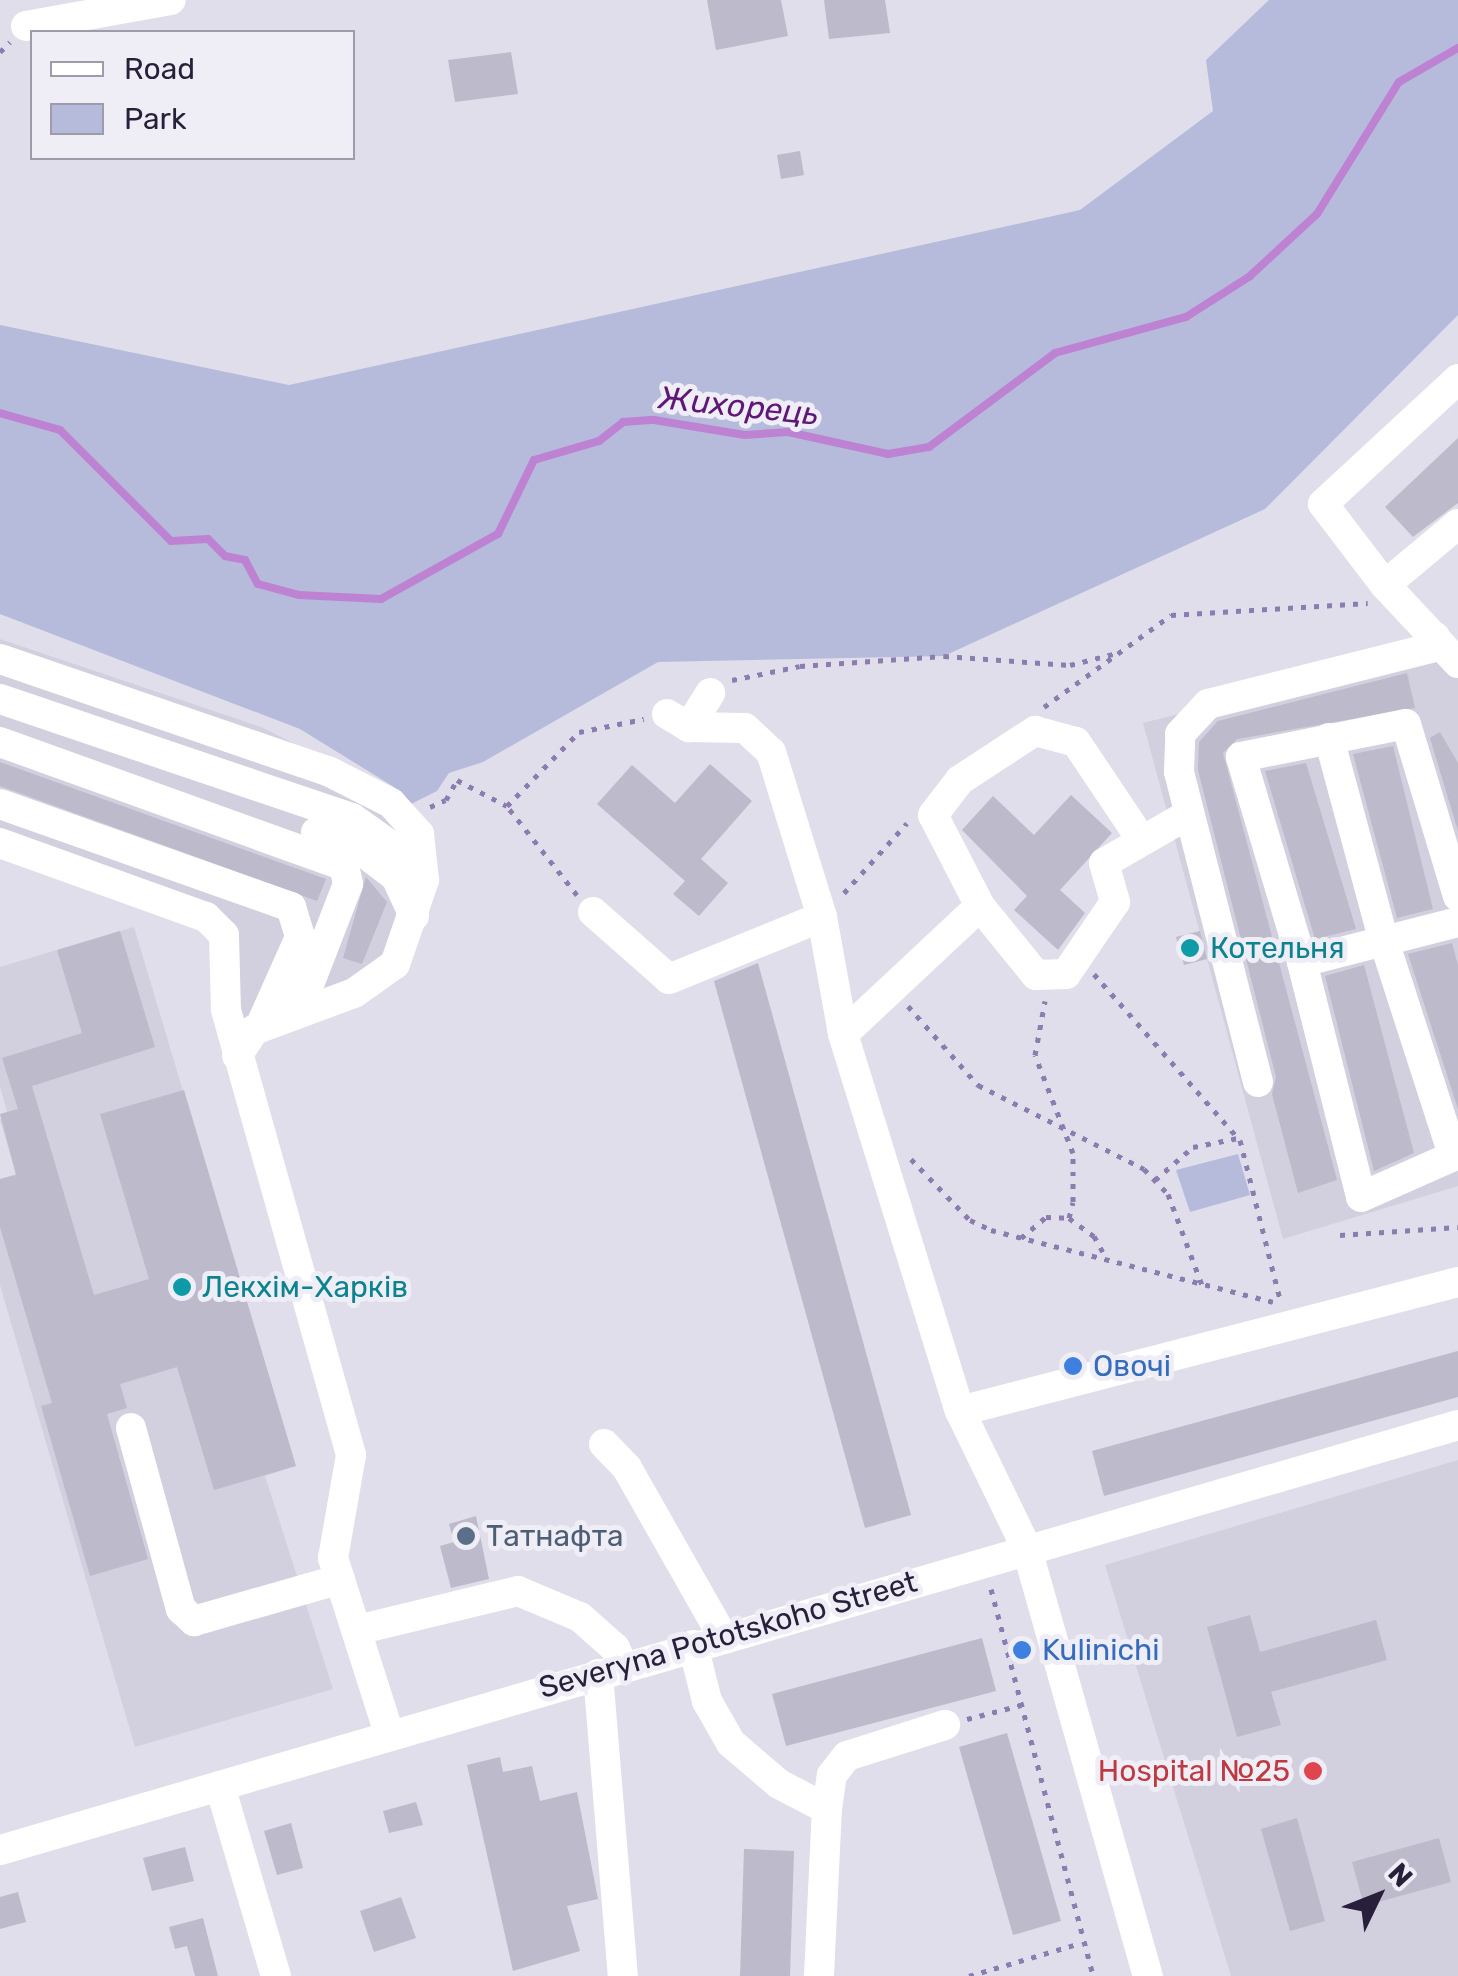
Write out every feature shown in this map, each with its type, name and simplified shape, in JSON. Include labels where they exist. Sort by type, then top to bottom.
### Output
[{"type":"street","points":[[31,13],[170,0]]},
{"type":"street","points":[[1458,379],[1323,504],[1392,593],[1458,662]]},
{"type":"street","points":[[1392,593],[1458,524]]},
{"type":"street","points":[[1258,1082],[1178,772],[1180,734],[1208,704],[1431,648],[1435,637]]},
{"type":"street","points":[[0,638],[261,727],[391,803],[425,848],[424,880],[414,916],[394,964],[380,980],[260,1028],[242,1041],[237,1056]]},
{"type":"street","points":[[0,659],[369,789]]},
{"type":"street","points":[[0,680],[360,802],[425,848]]},
{"type":"street","points":[[678,721],[710,693]]},
{"type":"street","points":[[0,699],[352,818],[414,862],[424,880]]},
{"type":"street","points":[[0,721],[342,841],[396,876],[414,916]]},
{"type":"street","points":[[678,721],[745,728],[772,752],[822,917],[843,1034],[960,1411],[1027,1549],[1148,1976]]},
{"type":"street","points":[[1329,738],[1383,938],[1455,1154],[1361,1197],[1302,962],[1240,757],[1329,738],[1406,724],[1458,896]]},
{"type":"street","points":[[1141,840],[1076,742],[1035,731],[960,780],[932,815],[980,906],[1036,975],[1067,966],[1114,902],[1104,863],[1189,814]]},
{"type":"street","points":[[0,742],[344,866],[348,884],[298,1013]]},
{"type":"street","points":[[0,804],[291,907],[300,936],[260,1028]]},
{"type":"street","points":[[0,844],[214,924],[229,947],[224,996],[237,1056],[351,1455],[333,1536],[340,1579],[389,1732]]},
{"type":"street","points":[[843,1034],[980,906]]},
{"type":"street","points":[[593,912],[669,980],[822,917]]},
{"type":"street","points":[[1302,962],[1383,938],[1458,922]]},
{"type":"street","points":[[960,1411],[1284,1315],[1458,1282]]},
{"type":"street","name":"Severyna Pototskoho Street","points":[[0,1850],[389,1732],[1458,1426]]},
{"type":"street","points":[[131,1428],[187,1616],[204,1622],[340,1579]]},
{"type":"street","points":[[604,1444],[627,1468],[723,1636]]},
{"type":"street","points":[[357,1630],[518,1591],[580,1617],[615,1648],[610,1670],[623,1976]]},
{"type":"street","points":[[693,1645],[707,1701],[731,1744],[752,1765],[828,1809]]},
{"type":"street","points":[[819,1976],[832,1775],[847,1756],[945,1726]]},
{"type":"street","points":[[220,1786],[276,1976]]},
{"type":"path","points":[[1033,714],[1171,615],[1392,593]]},
{"type":"path","points":[[710,693],[745,672],[800,666],[944,656],[1070,665],[1120,652]]},
{"type":"path","points":[[507,806],[579,732],[678,721]]},
{"type":"path","points":[[446,800],[457,780],[507,806],[593,912]]},
{"type":"path","points":[[822,917],[914,815]]},
{"type":"path","points":[[1068,1218],[1073,1154],[1057,1121],[1034,1037],[1067,966],[1239,1138],[1284,1315]]},
{"type":"path","points":[[894,988],[978,1085],[1057,1121],[1154,1180],[1168,1194],[1202,1284]]},
{"type":"path","points":[[1154,1180],[1194,1147],[1239,1138]]},
{"type":"path","points":[[908,1155],[970,1220],[1021,1238],[1202,1284],[1284,1315]]},
{"type":"path","points":[[1021,1238],[1046,1218],[1068,1218],[1094,1236],[1107,1260]]},
{"type":"path","points":[[1340,1235],[1458,1227]]},
{"type":"path","points":[[984,1562],[1093,1976]]},
{"type":"path","points":[[945,1726],[1021,1705]]},
{"type":"path","points":[[969,1976],[1082,1942]]},
{"type":"shaded area","points":[[0,639],[261,727],[301,747],[419,834],[395,964],[242,1041],[224,935],[0,843]]},
{"type":"shaded area","points":[[1432,650],[1458,678],[1458,1186],[1283,1239],[1143,723]]},
{"type":"shaded area","points":[[134,927],[295,1466],[265,1476],[333,1689],[135,1747],[0,1285],[0,1179],[16,1174],[0,1120],[7,1111],[0,1087],[0,967]]},
{"type":"shaded area","name":"Hospital №25","points":[[1458,1460],[1458,1976],[1231,1976],[1105,1565]]},
{"type":"green space","points":[[1269,0],[1458,0],[1458,315],[1265,509],[944,656],[658,662],[483,762],[449,773],[437,791],[411,804],[394,787],[300,729],[0,614],[0,325],[289,385],[1080,210],[1213,111],[1206,60]]},
{"type":"green space","points":[[1238,1154],[1250,1195],[1190,1212],[1176,1170]]},
{"type":"building","points":[[707,0],[781,0],[788,36],[716,50]]},
{"type":"building","points":[[824,0],[885,0],[890,33],[829,39]]},
{"type":"building","points":[[511,52],[518,94],[455,102],[448,60]]},
{"type":"building","points":[[800,151],[804,175],[781,179],[777,155]]},
{"type":"building","points":[[1458,438],[1458,503],[1413,537],[1385,507]]},
{"type":"building","points":[[1407,673],[1415,708],[1237,739],[1223,753],[1337,1180],[1298,1193],[1272,1094],[1276,1077],[1198,770],[1199,742],[1218,721]]},
{"type":"building","points":[[1440,732],[1458,763],[1458,831],[1430,738]]},
{"type":"building","points":[[1393,746],[1433,909],[1397,918],[1353,754]]},
{"type":"building","points":[[0,762],[326,879],[317,901],[0,786]]},
{"type":"building","points":[[1306,763],[1356,929],[1315,939],[1265,771]]},
{"type":"building","points":[[710,764],[752,801],[701,859],[728,883],[699,916],[673,894],[685,881],[597,804],[632,765],[675,803]]},
{"type":"building","points":[[1071,795],[1112,833],[1060,890],[1085,913],[1058,950],[1014,910],[1027,896],[962,830],[993,796],[1034,835]]},
{"type":"building","points":[[366,877],[387,902],[362,964],[343,958]]},
{"type":"building","name":"Лекхім-Харків","points":[[120,931],[155,1047],[32,1086],[94,1295],[149,1279],[100,1114],[184,1090],[296,1466],[214,1490],[177,1367],[120,1384],[127,1408],[107,1414],[148,1559],[90,1576],[41,1406],[52,1403],[0,1227],[0,1179],[16,1175],[0,1114],[18,1109],[2,1058],[82,1033],[57,950]]},
{"type":"building","name":"Котельня","points":[[1200,931],[1207,959],[1184,965],[1176,937]]},
{"type":"building","points":[[1452,943],[1458,965],[1458,1109],[1408,954]]},
{"type":"building","points":[[758,963],[911,1515],[865,1528],[714,981]]},
{"type":"building","points":[[1364,965],[1414,1153],[1374,1171],[1325,976]]},
{"type":"building","points":[[1458,1351],[1458,1397],[1104,1496],[1092,1451]]},
{"type":"building","points":[[476,1516],[489,1579],[451,1588],[440,1546],[454,1542],[449,1524]]},
{"type":"building","points":[[1250,1615],[1260,1652],[1376,1620],[1387,1660],[1271,1692],[1281,1725],[1237,1737],[1207,1627]]},
{"type":"building","points":[[982,1638],[996,1691],[786,1746],[772,1694]]},
{"type":"building","points":[[1007,1733],[1061,1921],[1013,1935],[959,1747]]},
{"type":"building","points":[[500,1757],[503,1772],[532,1766],[540,1801],[577,1792],[598,1899],[567,1906],[580,1951],[513,1971],[467,1765]]},
{"type":"building","points":[[416,1802],[423,1825],[389,1833],[383,1811]]},
{"type":"building","points":[[1297,1818],[1325,1921],[1290,1931],[1261,1829]]},
{"type":"building","points":[[291,1823],[303,1868],[277,1875],[264,1831]]},
{"type":"building","points":[[1439,1838],[1451,1882],[1364,1906],[1352,1862]]},
{"type":"building","points":[[185,1847],[194,1881],[152,1891],[143,1858]]},
{"type":"building","points":[[744,1849],[794,1851],[790,1976],[740,1976]]},
{"type":"building","points":[[18,1892],[26,1922],[0,1929],[0,1897]]},
{"type":"building","points":[[401,1897],[416,1938],[374,1952],[360,1911]]},
{"type":"building","points":[[203,1918],[218,1976],[195,1976],[187,1946],[175,1949],[169,1927]]},
{"type":"waterway","name":"Жихорець","points":[[0,413],[60,430],[171,541],[208,539],[225,556],[245,560],[258,584],[299,595],[381,599],[498,534],[534,460],[599,441],[623,422],[654,420],[745,435],[788,432],[888,454],[929,447],[1055,353],[1186,317],[1250,276],[1317,214],[1399,82],[1458,48]]},
{"type":"place","name":"Котельня","points":[[1190,948]]},
{"type":"place","name":"Лекхім-Харків","points":[[182,1287]]},
{"type":"place","name":"Овочі","points":[[1073,1366]]},
{"type":"place","name":"Татнафта","points":[[466,1536]]},
{"type":"place","name":"Kulinichi","points":[[1022,1650]]},
{"type":"place","name":"Hospital №25","points":[[1313,1771]]}]
